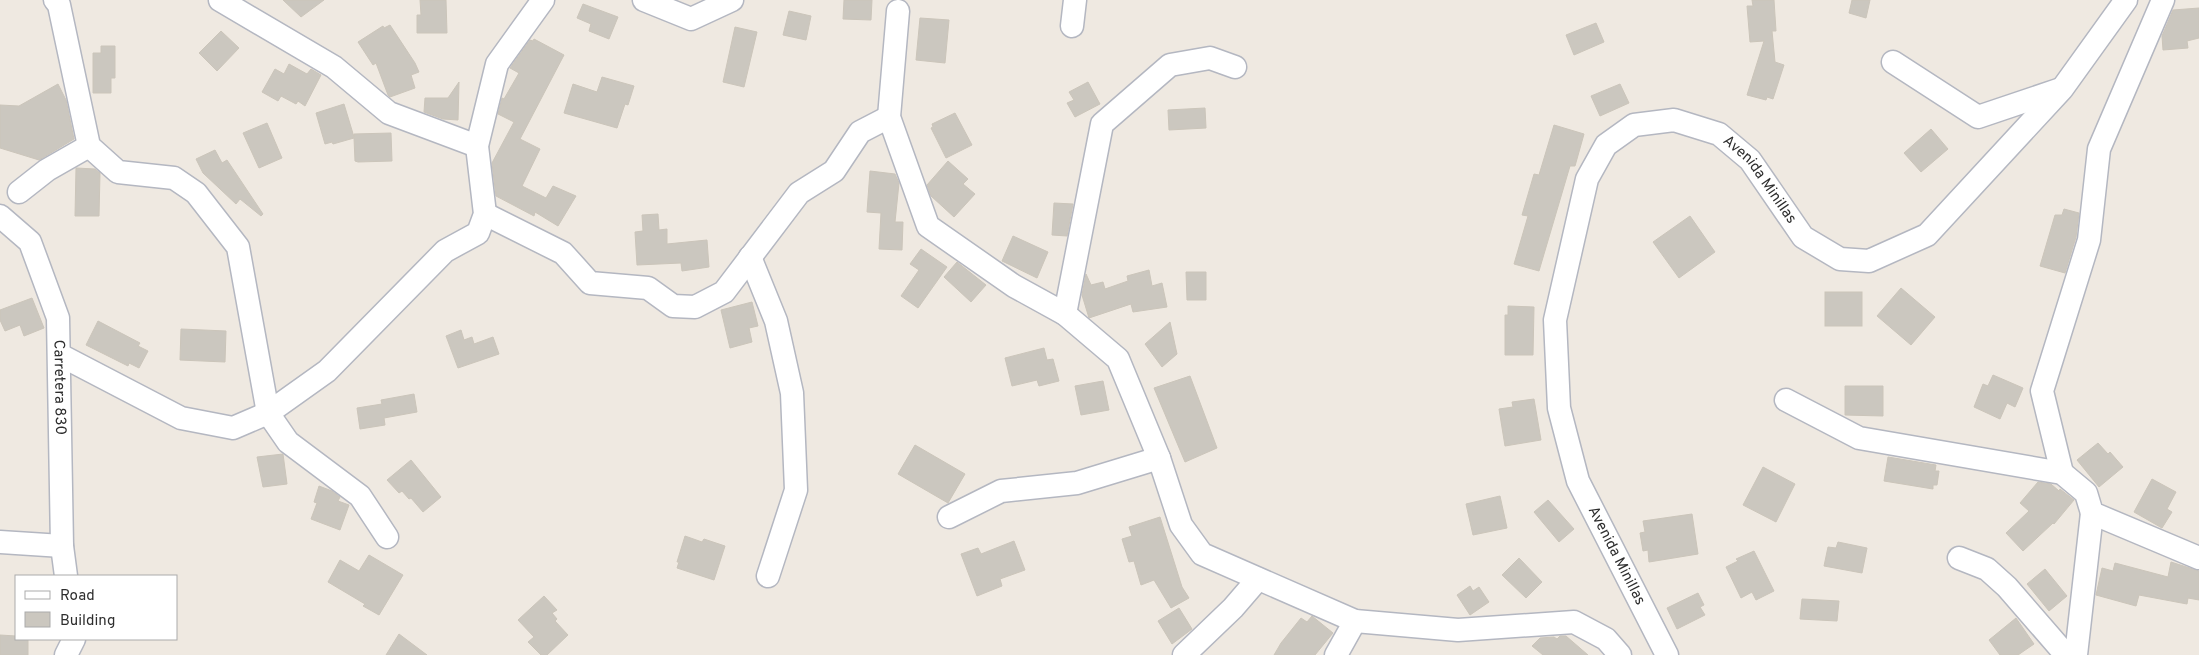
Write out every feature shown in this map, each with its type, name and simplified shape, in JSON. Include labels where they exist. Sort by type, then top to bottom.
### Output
[{"type":"street","points":[[55,0],[59,5],[89,146],[118,172],[174,178],[196,193],[238,248],[268,413],[288,442],[360,496],[387,537]]},
{"type":"street","points":[[220,0],[334,67],[389,113],[477,146]]},
{"type":"street","points":[[60,355],[181,418],[233,428],[268,413],[327,372],[445,251],[478,233],[485,214],[477,146],[497,64],[543,0]]},
{"type":"street","points":[[644,0],[691,19],[732,0]]},
{"type":"street","points":[[1072,26],[1075,0]]},
{"type":"street","name":"Avenida Minillas","points":[[1667,655],[1578,482],[1559,408],[1555,320],[1587,179],[1606,145],[1634,125],[1674,120],[1719,134],[1750,160],[1803,237],[1840,259],[1869,262],[1927,235],[2062,89],[2126,0]]},
{"type":"street","points":[[2062,473],[2042,391],[2089,240],[2098,149],[2163,0]]},
{"type":"street","points":[[898,11],[888,117],[928,226],[1014,286],[1064,314],[1118,359],[1159,458],[1181,525],[1202,554],[1354,621],[1458,630],[1574,622],[1606,640],[1620,655]]},
{"type":"street","points":[[1064,314],[1102,124],[1170,65],[1210,58],[1235,67]]},
{"type":"street","points":[[1894,62],[1978,117],[2062,89]]},
{"type":"street","points":[[485,214],[563,253],[590,282],[648,288],[673,306],[695,307],[724,292],[799,193],[834,171],[860,132],[888,117]]},
{"type":"street","points":[[19,192],[47,170],[89,146]]},
{"type":"street","name":"Carretera 830","points":[[0,216],[30,242],[58,318],[62,546],[66,575]]},
{"type":"street","points":[[750,257],[776,321],[792,393],[796,490],[768,576]]},
{"type":"street","points":[[1786,400],[1859,438],[2062,473],[2086,493],[2092,513],[2076,655]]},
{"type":"street","points":[[949,517],[1001,491],[1077,483],[1159,458]]},
{"type":"street","points":[[2092,513],[2199,558]]},
{"type":"street","points":[[0,542],[62,546]]},
{"type":"street","points":[[1958,558],[1987,569],[2007,587],[2066,655]]},
{"type":"street","points":[[1184,655],[1233,608],[1258,579]]},
{"type":"street","points":[[1336,655],[1354,621]]},
{"type":"street","points":[[66,655],[74,640]]},
{"type":"street","points":[[74,640],[81,655]]},
{"type":"building","points":[[283,0],[324,0],[301,17]]},
{"type":"building","points":[[420,0],[446,0],[447,33],[417,33],[417,15],[421,15]]},
{"type":"building","points":[[844,0],[872,0],[871,20],[843,19]]},
{"type":"building","points":[[1752,0],[1774,0],[1776,31],[1772,31],[1775,62],[1784,65],[1773,99],[1767,97],[1766,100],[1747,95],[1764,41],[1750,42],[1747,6],[1753,6]]},
{"type":"building","points":[[1852,0],[1870,0],[1866,18],[1849,13]]},
{"type":"building","points":[[583,4],[618,17],[609,39],[589,31],[591,24],[577,18]]},
{"type":"building","points":[[2199,8],[2199,38],[2187,41],[2188,48],[2163,50],[2162,36],[2173,10]]},
{"type":"building","points":[[789,11],[811,16],[806,40],[783,35]]},
{"type":"building","points":[[920,18],[949,20],[945,63],[916,60]]},
{"type":"building","points":[[1596,23],[1604,42],[1574,55],[1566,35]]},
{"type":"building","points":[[390,25],[419,72],[411,75],[415,88],[390,97],[376,63],[373,65],[358,42],[383,26],[384,28]]},
{"type":"building","points":[[735,27],[757,32],[744,87],[723,82]]},
{"type":"building","points":[[221,31],[239,48],[217,71],[199,53]]},
{"type":"building","points":[[534,39],[564,55],[520,139],[540,149],[522,186],[546,198],[553,186],[576,196],[558,226],[535,212],[534,216],[496,196],[492,163],[514,122],[498,114],[502,98],[504,99],[519,73],[510,68],[530,40],[533,41]]},
{"type":"building","points":[[101,46],[115,46],[115,78],[111,78],[111,93],[93,93],[93,53],[101,53]]},
{"type":"building","points":[[289,64],[307,74],[311,69],[321,75],[305,106],[298,101],[296,104],[281,96],[278,101],[262,92],[275,69],[284,74]]},
{"type":"building","points":[[602,77],[634,86],[628,105],[625,104],[617,128],[564,113],[573,84],[597,92]]},
{"type":"building","points":[[459,82],[458,120],[443,119],[424,112],[425,98],[448,98]]},
{"type":"building","points":[[1088,82],[1100,104],[1075,117],[1067,103],[1074,100],[1069,92]]},
{"type":"building","points":[[58,84],[66,100],[74,139],[39,160],[0,148],[0,105],[19,106]]},
{"type":"building","points":[[1620,84],[1629,103],[1600,116],[1591,96]]},
{"type":"building","points":[[344,104],[354,137],[354,134],[391,133],[392,161],[355,161],[354,138],[333,144],[332,142],[325,144],[316,113]]},
{"type":"building","points":[[1205,108],[1206,128],[1169,130],[1168,110]]},
{"type":"building","points":[[955,113],[972,145],[946,158],[931,128],[933,127],[932,124]]},
{"type":"building","points":[[267,123],[282,158],[259,168],[243,133]]},
{"type":"building","points":[[1554,125],[1584,134],[1575,166],[1570,166],[1539,271],[1514,264],[1528,216],[1522,215],[1534,174],[1539,175]]},
{"type":"building","points":[[1931,129],[1948,149],[1921,172],[1904,153]]},
{"type":"building","points":[[215,150],[222,163],[227,160],[263,214],[261,216],[240,199],[236,204],[203,173],[196,159]]},
{"type":"building","points":[[948,161],[968,179],[963,184],[975,194],[954,217],[931,196],[927,185]]},
{"type":"building","points":[[76,168],[95,169],[100,173],[99,216],[75,216]]},
{"type":"building","points":[[870,171],[895,174],[899,183],[895,222],[903,222],[902,250],[879,249],[881,213],[867,212]]},
{"type":"building","points":[[1054,203],[1073,204],[1067,236],[1052,235]]},
{"type":"building","points":[[2064,209],[2079,213],[2076,237],[2065,273],[2040,266],[2055,215],[2062,215]]},
{"type":"building","points":[[658,214],[659,230],[667,229],[667,244],[707,240],[709,267],[682,271],[681,263],[637,265],[635,232],[643,231],[642,215]]},
{"type":"building","points":[[1690,216],[1715,252],[1679,278],[1653,242]]},
{"type":"building","points":[[1013,236],[1048,252],[1037,278],[1002,261]]},
{"type":"building","points":[[921,249],[947,267],[918,308],[901,296],[919,270],[910,264]]},
{"type":"building","points":[[957,262],[986,285],[971,302],[944,277]]},
{"type":"building","points":[[1149,270],[1152,286],[1162,283],[1167,307],[1133,312],[1131,304],[1089,318],[1082,295],[1086,274],[1091,285],[1103,282],[1105,289],[1128,281],[1127,276]]},
{"type":"building","points":[[1186,272],[1206,272],[1206,300],[1187,300]]},
{"type":"building","points":[[1901,288],[1935,317],[1911,345],[1877,316]]},
{"type":"building","points":[[1825,292],[1862,292],[1862,326],[1825,326]]},
{"type":"building","points":[[32,298],[44,328],[24,336],[20,325],[5,331],[0,320],[0,310]]},
{"type":"building","points":[[752,302],[758,326],[749,328],[752,342],[730,348],[721,310]]},
{"type":"building","points":[[1508,306],[1534,307],[1533,355],[1505,355],[1505,315],[1508,315]]},
{"type":"building","points":[[98,321],[140,343],[138,346],[148,351],[139,368],[129,363],[128,366],[86,345]]},
{"type":"building","points":[[1170,322],[1177,354],[1162,367],[1145,344]]},
{"type":"building","points":[[181,329],[226,331],[225,362],[180,360]]},
{"type":"building","points":[[461,330],[464,340],[472,337],[474,344],[493,337],[499,354],[458,368],[446,336]]},
{"type":"building","points":[[1044,348],[1047,360],[1053,359],[1059,381],[1039,386],[1037,380],[1012,386],[1005,358]]},
{"type":"building","points":[[1993,375],[2023,388],[2015,407],[2007,403],[2000,419],[1974,407],[1983,384],[1988,386]]},
{"type":"building","points":[[1190,376],[1217,448],[1185,462],[1154,388]]},
{"type":"building","points":[[1103,381],[1109,410],[1081,415],[1075,386]]},
{"type":"building","points":[[1845,386],[1883,386],[1883,416],[1845,415]]},
{"type":"building","points":[[414,394],[417,412],[384,418],[385,425],[360,429],[357,408],[382,404],[381,400]]},
{"type":"building","points":[[1534,399],[1541,440],[1505,446],[1499,409],[1513,407],[1512,402]]},
{"type":"building","points":[[2098,443],[2108,454],[2110,452],[2123,467],[2099,487],[2077,460]]},
{"type":"building","points":[[915,445],[965,474],[948,503],[898,474]]},
{"type":"building","points":[[283,454],[287,484],[263,487],[257,457]]},
{"type":"building","points":[[1888,457],[1936,465],[1935,471],[1939,471],[1937,485],[1933,485],[1933,489],[1884,481]]},
{"type":"building","points":[[411,460],[441,497],[423,512],[411,498],[409,499],[402,491],[399,493],[387,480]]},
{"type":"building","points":[[1763,467],[1795,484],[1776,522],[1743,505]]},
{"type":"building","points":[[2152,479],[2176,492],[2167,509],[2172,512],[2162,528],[2134,512]]},
{"type":"building","points":[[2038,482],[2051,484],[2074,500],[2054,524],[2023,551],[2006,533],[2029,511],[2020,503]]},
{"type":"building","points":[[319,486],[332,491],[340,497],[338,501],[349,505],[340,530],[311,519],[317,503],[314,502]]},
{"type":"building","points":[[1500,496],[1507,528],[1473,535],[1466,504]]},
{"type":"building","points":[[1548,500],[1574,529],[1559,542],[1534,512]]},
{"type":"building","points":[[1692,514],[1698,554],[1649,562],[1648,550],[1643,551],[1640,533],[1645,532],[1643,521]]},
{"type":"building","points":[[1160,517],[1182,587],[1189,598],[1171,608],[1154,580],[1141,585],[1134,561],[1129,562],[1122,539],[1132,536],[1129,527]]},
{"type":"building","points":[[685,536],[702,542],[704,539],[725,546],[714,580],[677,568]]},
{"type":"building","points":[[1014,541],[1025,570],[1000,579],[1002,586],[977,596],[961,554],[978,548],[981,554]]},
{"type":"building","points":[[1838,542],[1867,548],[1862,573],[1824,566],[1828,547],[1836,548]]},
{"type":"building","points":[[1754,551],[1774,591],[1756,600],[1752,592],[1741,598],[1726,567],[1738,561],[1736,559]]},
{"type":"building","points":[[369,555],[403,575],[379,615],[363,606],[365,604],[328,582],[340,560],[359,571]]},
{"type":"building","points":[[1519,558],[1542,582],[1526,598],[1502,575]]},
{"type":"building","points":[[2171,562],[2199,571],[2199,600],[2188,598],[2187,604],[2139,595],[2136,606],[2096,595],[2102,568],[2113,571],[2115,563],[2168,577]]},
{"type":"building","points":[[2045,569],[2067,596],[2049,611],[2027,584]]},
{"type":"building","points":[[1470,586],[1473,591],[1479,587],[1489,602],[1470,615],[1457,595]]},
{"type":"building","points":[[1698,593],[1704,605],[1700,607],[1705,615],[1677,629],[1667,608]]},
{"type":"building","points":[[544,596],[557,610],[552,613],[557,619],[555,621],[568,635],[547,655],[541,655],[528,642],[534,637],[518,620]]},
{"type":"building","points":[[1802,599],[1839,601],[1837,621],[1800,619]]},
{"type":"building","points":[[1179,608],[1192,629],[1172,644],[1158,621]]},
{"type":"building","points":[[1312,616],[1333,633],[1315,655],[1274,655],[1301,618],[1307,622]]},
{"type":"building","points":[[2016,618],[2034,644],[2018,655],[2000,655],[1989,640]]},
{"type":"building","points":[[399,634],[427,655],[386,655]]},
{"type":"building","points":[[0,635],[15,636],[15,640],[28,640],[28,655],[0,655]]},
{"type":"building","points":[[1560,636],[1566,636],[1588,655],[1543,655],[1532,646],[1540,638],[1554,637],[1557,639]]}]
